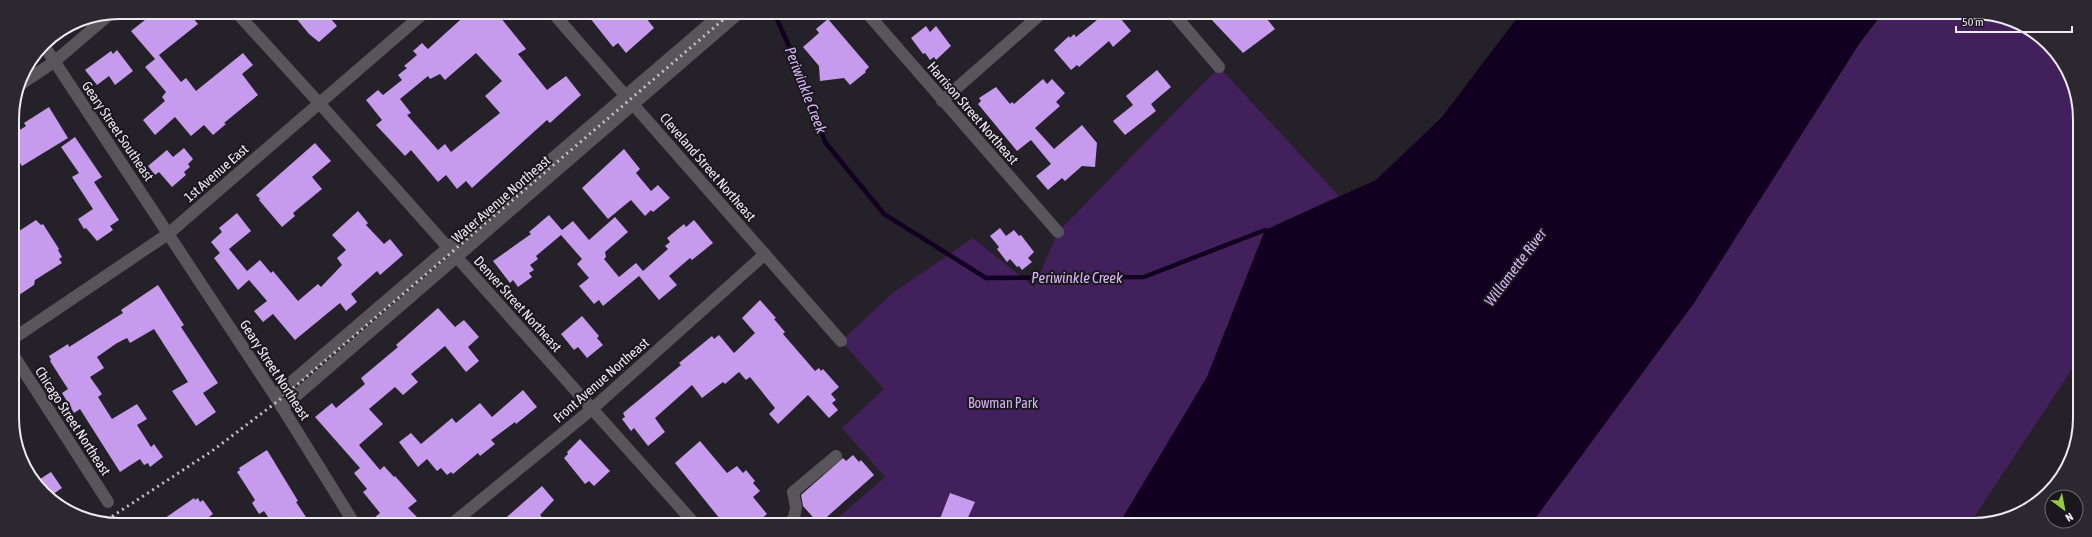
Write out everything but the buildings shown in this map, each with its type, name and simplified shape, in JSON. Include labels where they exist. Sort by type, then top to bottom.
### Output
[{"type":"street","name":"Denver Street Northeast","points":[[242,19],[689,518]]},
{"type":"street","name":"1st Avenue East","points":[[19,335],[168,234],[417,19]]},
{"type":"street","name":"Cleveland Street Northeast","points":[[558,19],[842,341]]},
{"type":"street","name":"Water Avenue Northeast","points":[[282,408],[457,258],[716,19]]},
{"type":"street","name":"Water Avenue Northeast","points":[[275,396],[448,248],[629,100],[731,19]]},
{"type":"street","name":"Harrison Street Northeast","points":[[872,19],[942,101],[1058,232]]},
{"type":"street","points":[[942,101],[1035,19]]},
{"type":"street","points":[[1178,19],[1218,67]]},
{"type":"street","points":[[27,80],[54,62],[102,20]]},
{"type":"street","name":"Geary Street Southeast","points":[[47,50],[168,234]]},
{"type":"street","name":"Geary Street Northeast","points":[[168,234],[275,396],[351,518]]},
{"type":"street","name":"Front Avenue Northeast","points":[[459,518],[592,409],[766,254]]},
{"type":"street","name":"Chicago Street Northeast","points":[[19,364],[108,502]]},
{"type":"street","points":[[794,518],[796,507],[793,492],[836,456]]},
{"type":"green space","points":[[1878,19],[1973,19],[1999,22],[2023,32],[2044,48],[2060,69],[2070,93],[2073,119],[2073,368],[1974,518],[1535,518],[1694,303],[1859,44]]},
{"type":"green space","name":"Bowman Park","points":[[1219,67],[1339,196],[1265,230],[1207,377],[1123,518],[838,518],[885,477],[842,428],[884,389],[841,341],[894,292],[973,238],[1034,287],[1058,232]]},
{"type":"water","name":"Willamette River","points":[[1516,19],[1878,19],[1859,44],[1694,303],[1535,518],[1123,518],[1207,377],[1265,230],[1376,180],[1442,117]]},
{"type":"waterway","name":"Periwinkle Creek","points":[[777,19],[797,64],[825,142],[884,214],[986,278],[1144,277],[1265,230],[1269,233]]},
{"type":"railway","points":[[111,517],[212,451],[278,401],[724,19]]}]
